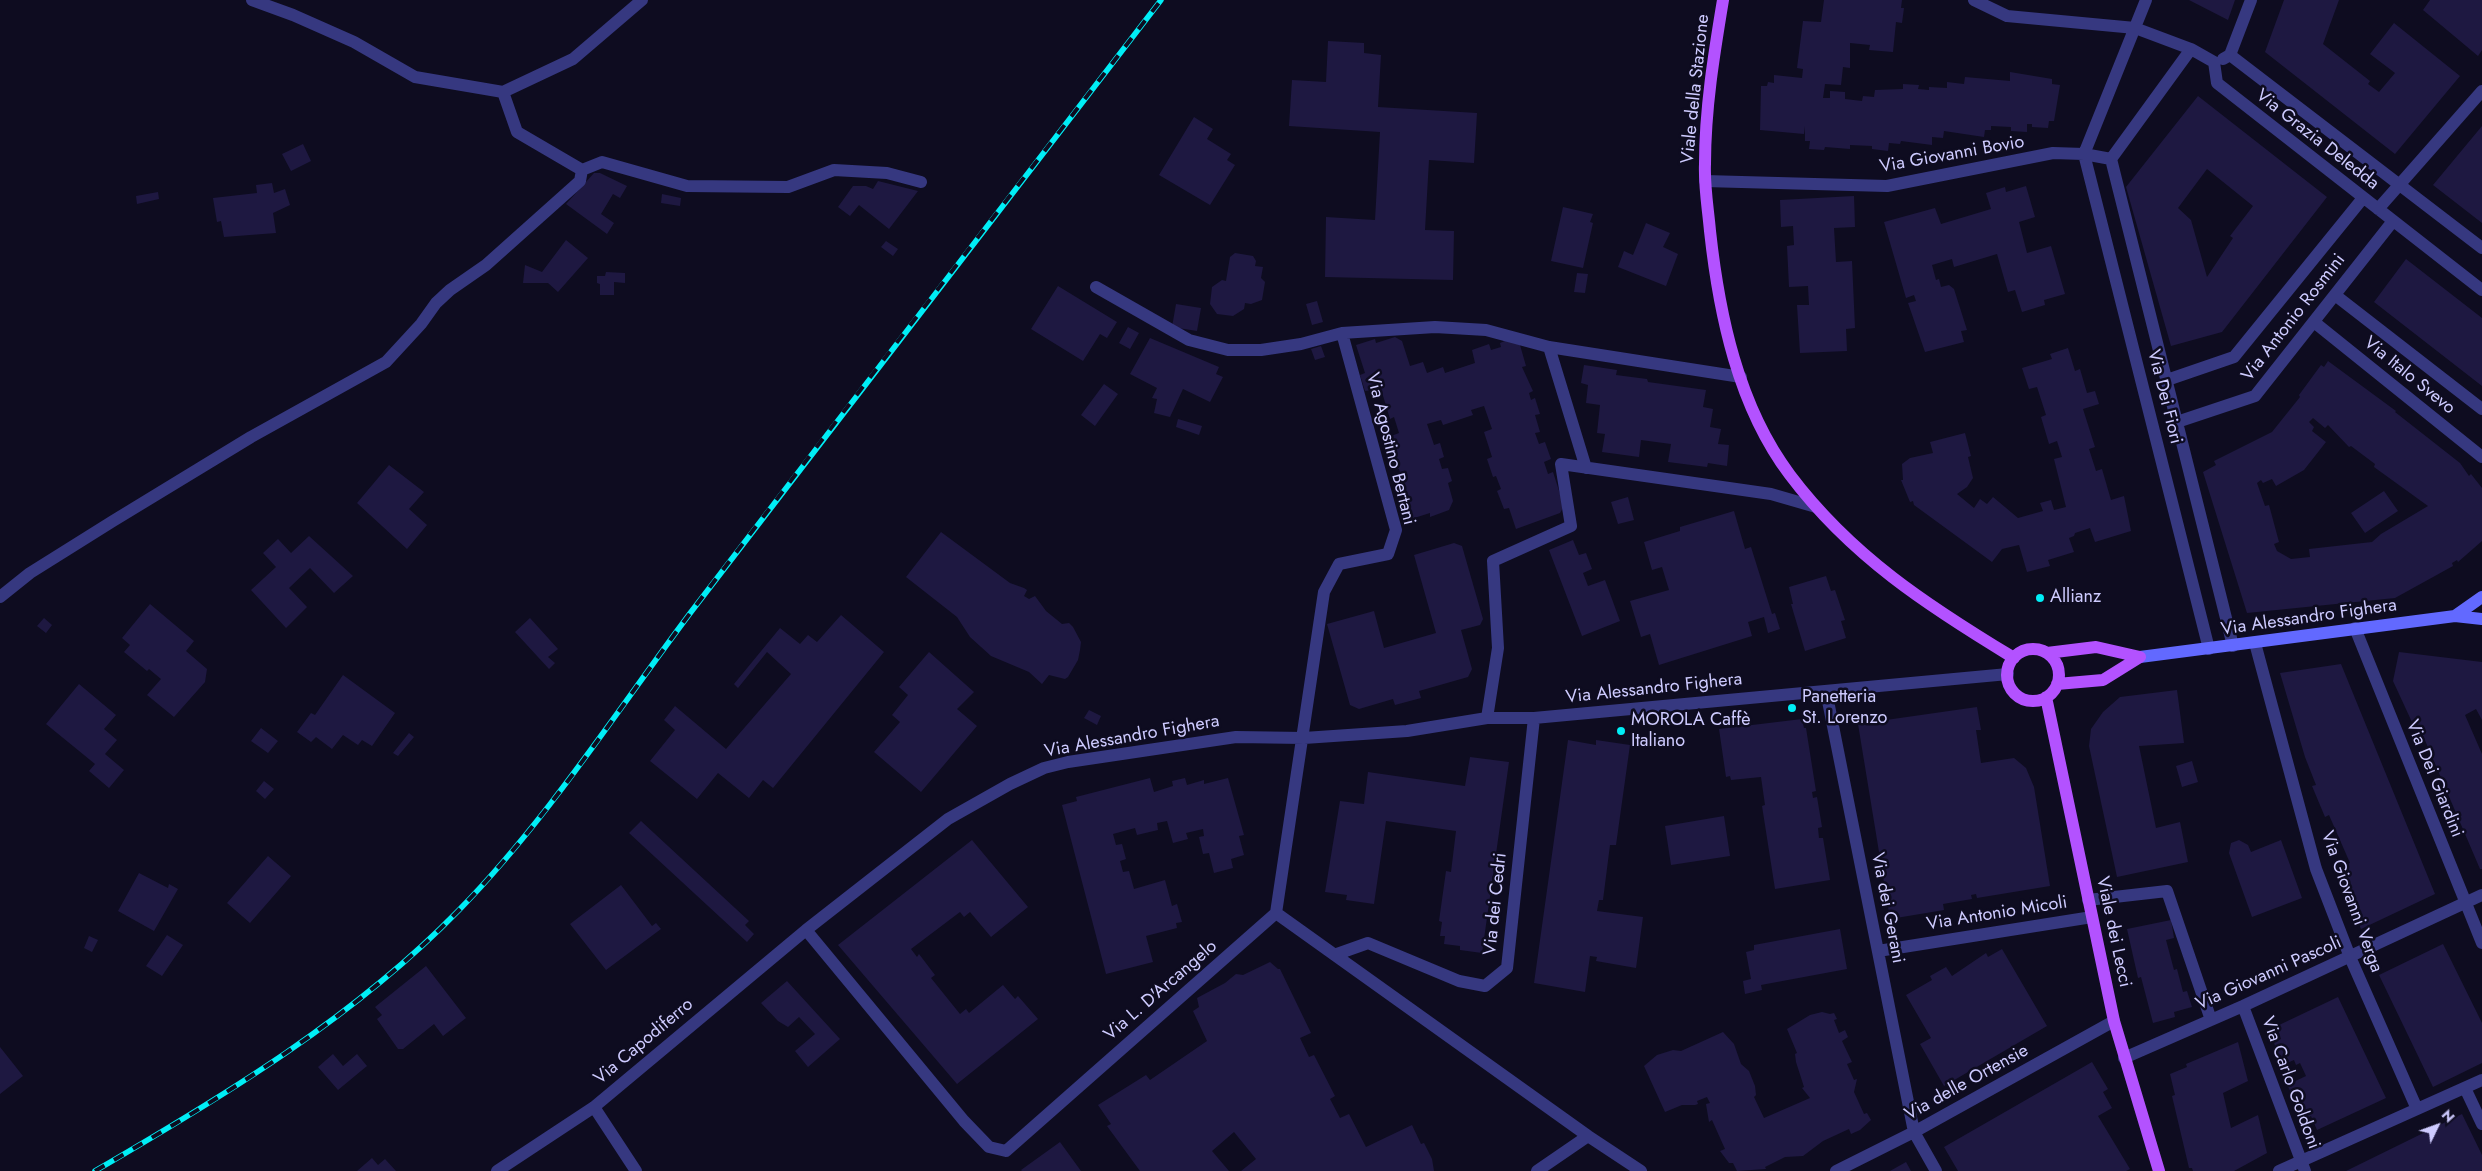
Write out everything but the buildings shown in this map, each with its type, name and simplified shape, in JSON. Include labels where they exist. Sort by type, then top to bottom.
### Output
[{"type":"main road","name":"Viale della Stazione","points":[[1723,0],[1713,58],[1707,117],[1705,181],[1716,284],[1741,378],[1753,409],[1773,449],[1789,475],[1816,507],[1861,553],[1910,592],[2014,658]]},
{"type":"main road","points":[[2047,653],[2057,667],[2057,684],[2046,697],[2038,700],[2023,698],[2012,688],[2008,674],[2014,658],[2029,649],[2047,653],[2096,647],[2140,657]]},
{"type":"main road","points":[[2057,684],[2103,680],[2140,657]]},
{"type":"main road","name":"Viale dei Lecci","points":[[2046,697],[2114,1021],[2160,1171]]},
{"type":"street","points":[[252,0],[293,15],[354,42],[414,77],[503,92],[573,59],[642,0]]},
{"type":"street","points":[[1974,0],[2007,16],[2134,28],[2192,49],[2214,62],[2230,55],[2251,0]]},
{"type":"street","points":[[2146,0],[2084,154],[2110,159],[2192,49]]},
{"type":"street","name":"Via Grazia Deledda","points":[[2230,55],[2482,248]]},
{"type":"street","name":"Via Grazia Deledda","points":[[2214,62],[2217,83],[2482,290]]},
{"type":"street","points":[[2378,209],[2482,91]]},
{"type":"street","points":[[503,92],[517,132],[582,170]]},
{"type":"street","name":"Via Giovanni Bovio","points":[[1705,181],[1887,186],[2054,153],[2084,154]]},
{"type":"street","name":"Via Dei Fiori","points":[[2084,154],[2209,649]]},
{"type":"street","name":"Via Dei Fiori","points":[[2110,159],[2233,646]]},
{"type":"street","points":[[582,170],[602,162],[687,186],[788,187],[834,170],[887,173],[922,182]]},
{"type":"street","points":[[0,597],[30,573],[251,436],[386,362],[421,324],[436,303],[450,290],[486,264],[551,208],[580,181],[582,170]]},
{"type":"street","name":"Via Antonio Rosmini","points":[[2167,380],[2234,357],[2363,198]]},
{"type":"street","name":"Via Antonio Rosmini","points":[[2177,422],[2255,396],[2394,221]]},
{"type":"street","points":[[1096,287],[1189,340],[1228,350],[1269,349],[1301,344],[1342,333],[1435,327],[1486,330],[1549,347],[1741,378]]},
{"type":"street","name":"Via Italo Svevo","points":[[2335,295],[2482,409]]},
{"type":"street","name":"Via Italo Svevo","points":[[2314,322],[2482,457]]},
{"type":"street","name":"Via Agostino Bertani","points":[[1304,738],[1324,592],[1339,564],[1388,554],[1396,530],[1342,333]]},
{"type":"street","points":[[1549,347],[1586,468]]},
{"type":"street","points":[[1487,718],[1498,648],[1493,561],[1571,526],[1561,464],[1771,494],[1816,507]]},
{"type":"street","points":[[2455,616],[2482,597]]},
{"type":"street","name":"Via Alessandro Fighera","points":[[2140,657],[2455,616],[2482,619]]},
{"type":"street","name":"Via Dei Giardini","points":[[2355,628],[2482,943]]},
{"type":"street","name":"Via Giovanni Verga","points":[[2255,643],[2316,869],[2350,957],[2417,1109]]},
{"type":"street","name":"Via Alessandro Fighera","points":[[806,930],[948,819],[1010,784],[1044,768],[1068,762],[1236,737],[1304,738],[1407,732],[1487,718],[1534,718],[2008,674]]},
{"type":"street","name":"Via dei Gerani","points":[[1826,691],[1914,1132]]},
{"type":"street","name":"Via dei Cedri","points":[[1336,954],[1368,943],[1459,981],[1486,986],[1507,968],[1534,718]]},
{"type":"street","points":[[1304,738],[1276,913],[1336,954],[1588,1136],[1641,1171]]},
{"type":"street","points":[[2088,900],[2167,891],[2211,1020]]},
{"type":"street","name":"Via Giovanni Pascoli","points":[[2124,1058],[2243,1006],[2482,895]]},
{"type":"street","name":"Via L. D'Arcangelo","points":[[806,930],[964,1121],[989,1146],[1006,1151],[1276,913]]},
{"type":"street","name":"Via Antonio Micoli","points":[[1878,951],[2092,916]]},
{"type":"street","name":"Via Capodiferro","points":[[496,1171],[594,1106],[806,930]]},
{"type":"street","name":"Via Carlo Goldoni","points":[[2243,1006],[2303,1166]]},
{"type":"street","name":"Via delle Ortensie","points":[[1836,1171],[1914,1132],[2114,1021]]},
{"type":"street","points":[[2279,1171],[2303,1166],[2417,1109],[2482,1080]]},
{"type":"street","points":[[2464,1088],[2482,1124]]},
{"type":"street","points":[[594,1106],[636,1171]]},
{"type":"street","points":[[1914,1132],[1936,1171]]},
{"type":"street","points":[[1537,1171],[1588,1136]]},
{"type":"railway","points":[[95,1171],[192,1114],[332,1020],[419,949],[491,875],[551,803],[749,535],[1161,0]]},
{"type":"place","name":"Allianz","points":[[2040,598]]},
{"type":"place","name":"Panetteria St. Lorenzo","points":[[1792,708]]},
{"type":"place","name":"MOROLA Caffè Italiano","points":[[1621,731]]}]
